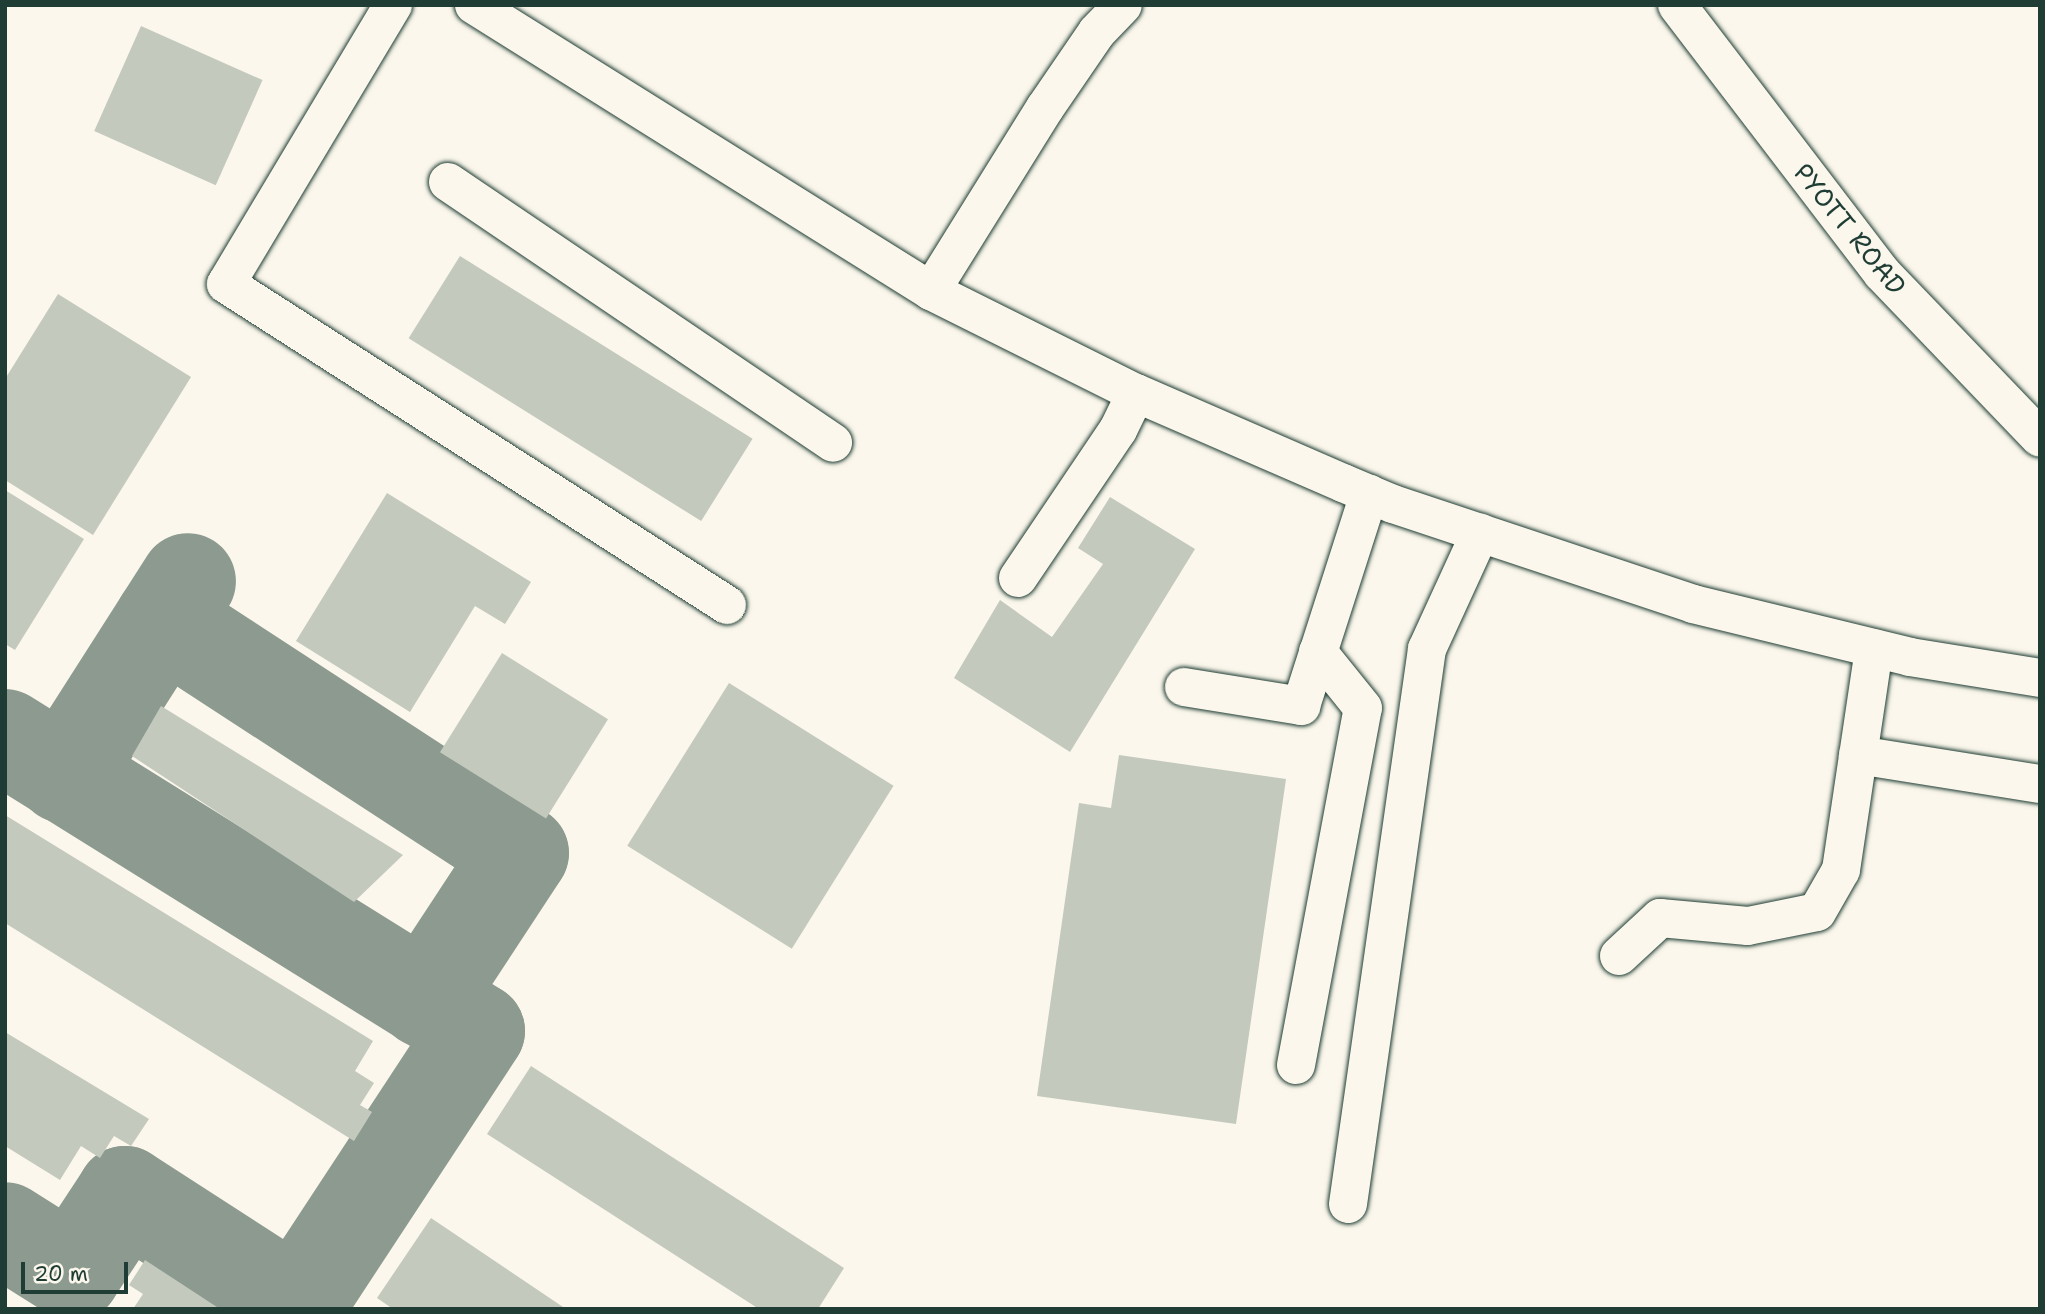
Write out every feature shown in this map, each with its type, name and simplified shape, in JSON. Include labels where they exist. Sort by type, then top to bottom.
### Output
[{"type":"street","points":[[393,5],[226,284],[727,605]]},
{"type":"street","points":[[474,5],[931,291],[1136,393],[1369,494],[1693,604],[1874,648],[2040,678]]},
{"type":"street","points":[[931,291],[1045,108],[1097,32],[1123,5]]},
{"type":"street","name":"PYOTT ROAD","points":[[1677,5],[1882,273],[2040,438]]},
{"type":"street","points":[[448,183],[833,443]]},
{"type":"street","points":[[1018,578],[1118,430],[1136,393]]},
{"type":"street","points":[[1184,687],[1301,706],[1369,494]]},
{"type":"street","points":[[1348,1205],[1427,649],[1480,533]]},
{"type":"street","points":[[1619,956],[1660,918],[1748,926],[1817,912],[1841,870],[1874,648]]},
{"type":"street","points":[[1296,1065],[1363,708],[1318,652]]},
{"type":"street","points":[[1858,755],[2040,784]]},
{"type":"building","points":[[141,26],[263,80],[216,185],[94,131]]},
{"type":"building","points":[[460,256],[753,439],[701,521],[409,338]]},
{"type":"building","points":[[58,294],[191,377],[93,535],[5,480],[5,379]]},
{"type":"building","points":[[5,490],[84,539],[15,650],[5,644]]},
{"type":"building","points":[[387,493],[531,582],[505,624],[475,606],[410,712],[296,641]]},
{"type":"building","points":[[1110,497],[1195,549],[1070,752],[954,678],[1000,600],[1052,637],[1103,564],[1078,548]]},
{"type":"building","points":[[502,653],[608,719],[546,818],[440,752]]},
{"type":"building","points":[[729,683],[894,786],[792,949],[627,846]]},
{"type":"building","points":[[161,706],[403,855],[354,902],[132,756]]},
{"type":"building","points":[[1119,755],[1286,779],[1236,1124],[1037,1096],[1079,803],[1111,808]]},
{"type":"building","points":[[5,815],[373,1041],[355,1071],[374,1083],[360,1105],[372,1112],[354,1141],[5,923]]},
{"type":"building","points":[[5,1032],[149,1119],[131,1146],[114,1136],[100,1158],[81,1146],[60,1180],[5,1146]]},
{"type":"building","points":[[531,1066],[844,1268],[818,1309],[759,1309],[487,1134]]},
{"type":"building","points":[[431,1218],[566,1309],[393,1309],[377,1298]]},
{"type":"building","points":[[145,1260],[220,1309],[133,1309],[143,1294],[129,1285]]},
{"type":"taxiway","points":[[64,775],[188,581]]},
{"type":"taxiway","points":[[163,620],[521,853],[425,999]]},
{"type":"taxiway","points":[[5,737],[477,1031],[297,1305],[125,1194],[73,1273],[5,1230]]}]
